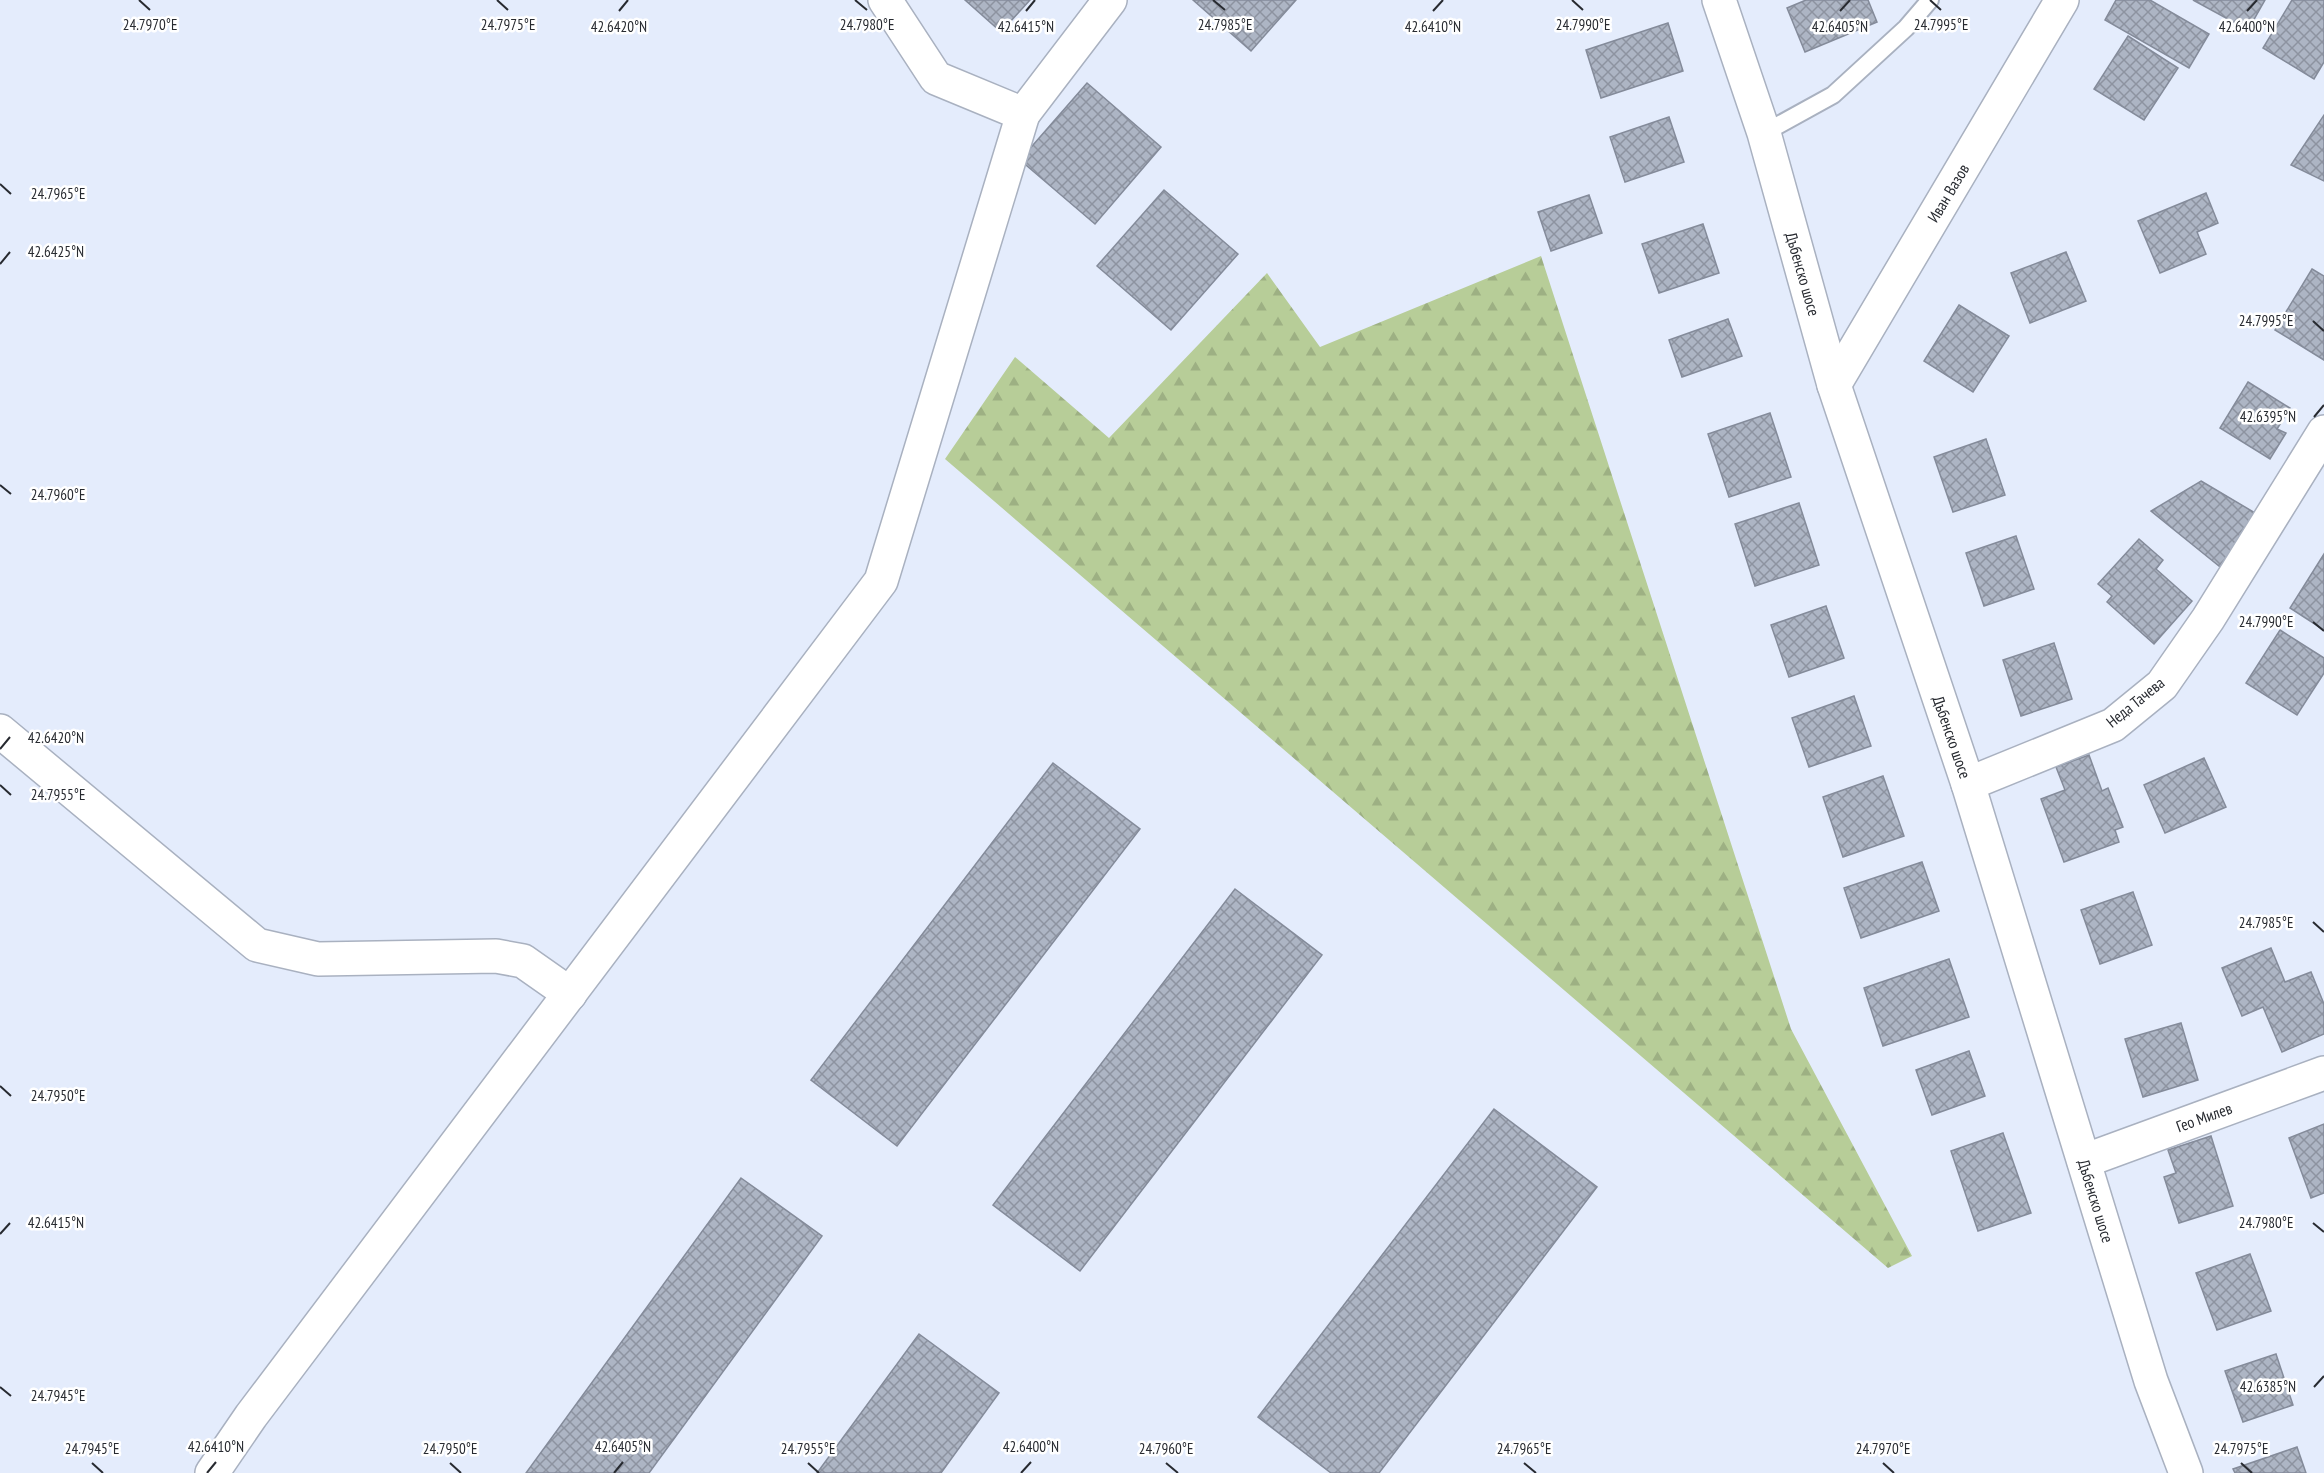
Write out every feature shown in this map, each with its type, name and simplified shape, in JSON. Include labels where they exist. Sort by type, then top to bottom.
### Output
[{"type":"street","points":[[885,0],[936,78],[1023,114]]},
{"type":"street","points":[[212,1473],[251,1416],[881,581],[1023,114],[1110,0]]},
{"type":"street","name":"Дъбенско шосе","points":[[1719,0],[1764,133],[1834,385],[1968,784],[2151,1381],[2186,1473]]},
{"type":"street","name":"Иван Вазов","points":[[1834,385],[2062,0]]},
{"type":"street","name":"Неда Тачева","points":[[1968,784],[2113,725],[2162,685],[2208,619],[2324,432]]},
{"type":"street","points":[[0,731],[257,945],[318,959],[496,956],[523,961],[570,994]]},
{"type":"street","name":"Гео Милев","points":[[2084,1161],[2324,1073]]},
{"type":"lane","points":[[1764,133],[1833,95],[1906,28],[1930,0]]},
{"type":"green space","points":[[1541,256],[1791,1029],[1912,1256],[1888,1268],[945,459],[1015,357],[1109,438],[1267,273],[1320,347]]},
{"type":"building","points":[[965,0],[1030,0],[1001,32]]},
{"type":"building","points":[[1193,0],[1296,0],[1251,51]]},
{"type":"building","points":[[1806,0],[1868,0],[1877,22],[1805,52],[1787,8]]},
{"type":"building","points":[[2116,0],[2150,0],[2209,34],[2189,68],[2105,20]]},
{"type":"building","points":[[2193,0],[2265,0],[2248,30]]},
{"type":"building","points":[[2292,0],[2324,0],[2324,62],[2314,79],[2263,48]]},
{"type":"building","points":[[1668,23],[1683,71],[1601,98],[1586,50]]},
{"type":"building","points":[[2128,36],[2178,68],[2144,120],[2094,89]]},
{"type":"building","points":[[1087,83],[1161,147],[1095,224],[1020,160]]},
{"type":"building","points":[[2324,115],[2324,181],[2291,165]]},
{"type":"building","points":[[1669,117],[1684,162],[1625,182],[1610,137]]},
{"type":"building","points":[[1164,190],[1238,254],[1171,330],[1097,266]]},
{"type":"building","points":[[2206,193],[2218,223],[2197,232],[2206,254],[2160,273],[2138,221]]},
{"type":"building","points":[[1589,195],[1602,233],[1551,251],[1538,212]]},
{"type":"building","points":[[1703,224],[1719,273],[1659,293],[1642,244]]},
{"type":"building","points":[[2066,252],[2086,301],[2030,323],[2011,273]]},
{"type":"building","points":[[2312,269],[2324,276],[2324,360],[2275,330]]},
{"type":"building","points":[[1959,305],[2009,336],[1973,392],[1924,361]]},
{"type":"building","points":[[1728,319],[1742,356],[1682,377],[1669,340]]},
{"type":"building","points":[[2248,382],[2290,408],[2277,429],[2286,433],[2270,459],[2220,428]]},
{"type":"building","points":[[1770,413],[1791,477],[1729,497],[1708,434]]},
{"type":"building","points":[[1986,439],[2005,495],[1953,512],[1934,457]]},
{"type":"building","points":[[2201,481],[2267,520],[2230,575],[2151,511]]},
{"type":"building","points":[[1799,503],[1819,565],[1755,586],[1735,524]]},
{"type":"building","points":[[2016,536],[2034,589],[1984,606],[1966,553]]},
{"type":"building","points":[[2139,539],[2163,560],[2156,569],[2192,601],[2154,644],[2107,602],[2112,596],[2098,584]]},
{"type":"building","points":[[2324,554],[2324,630],[2290,608]]},
{"type":"building","points":[[1826,606],[1844,658],[1789,677],[1771,625]]},
{"type":"building","points":[[2280,630],[2324,658],[2324,673],[2297,715],[2246,683]]},
{"type":"building","points":[[2054,643],[2072,699],[2021,716],[2003,660]]},
{"type":"building","points":[[1854,696],[1871,746],[1809,767],[1792,718]]},
{"type":"building","points":[[2089,755],[2102,791],[2108,788],[2123,827],[2115,830],[2119,842],[2064,862],[2041,799],[2065,790],[2056,767]]},
{"type":"building","points":[[2204,758],[2226,807],[2165,833],[2144,785]]},
{"type":"building","points":[[1053,763],[1140,829],[897,1146],[811,1080]]},
{"type":"building","points":[[1883,776],[1904,836],[1843,857],[1823,797]]},
{"type":"building","points":[[1922,862],[1939,911],[1861,938],[1844,888]]},
{"type":"building","points":[[1235,889],[1322,955],[1080,1271],[993,1205]]},
{"type":"building","points":[[2133,892],[2152,945],[2100,964],[2081,910]]},
{"type":"building","points":[[2271,948],[2285,982],[2311,972],[2324,1004],[2324,1034],[2282,1052],[2263,1007],[2242,1016],[2222,968]]},
{"type":"building","points":[[1949,959],[1969,1017],[1883,1046],[1864,988]]},
{"type":"building","points":[[2181,1023],[2198,1080],[2143,1097],[2125,1039]]},
{"type":"building","points":[[1969,1051],[1985,1096],[1932,1115],[1916,1070]]},
{"type":"building","points":[[1494,1109],[1597,1187],[1379,1473],[1331,1473],[1258,1417]]},
{"type":"building","points":[[2324,1124],[2324,1193],[2311,1198],[2289,1138]]},
{"type":"building","points":[[2003,1133],[2031,1213],[1978,1231],[1951,1151]]},
{"type":"building","points":[[2211,1136],[2233,1206],[2179,1223],[2164,1177],[2176,1173],[2168,1150]]},
{"type":"building","points":[[741,1178],[822,1236],[649,1473],[526,1473]]},
{"type":"building","points":[[2250,1254],[2271,1311],[2217,1330],[2196,1273]]},
{"type":"building","points":[[919,1334],[999,1393],[941,1473],[817,1473]]},
{"type":"building","points":[[2276,1354],[2293,1405],[2243,1422],[2225,1371]]},
{"type":"building","points":[[2297,1447],[2306,1473],[2235,1473],[2233,1469]]}]
